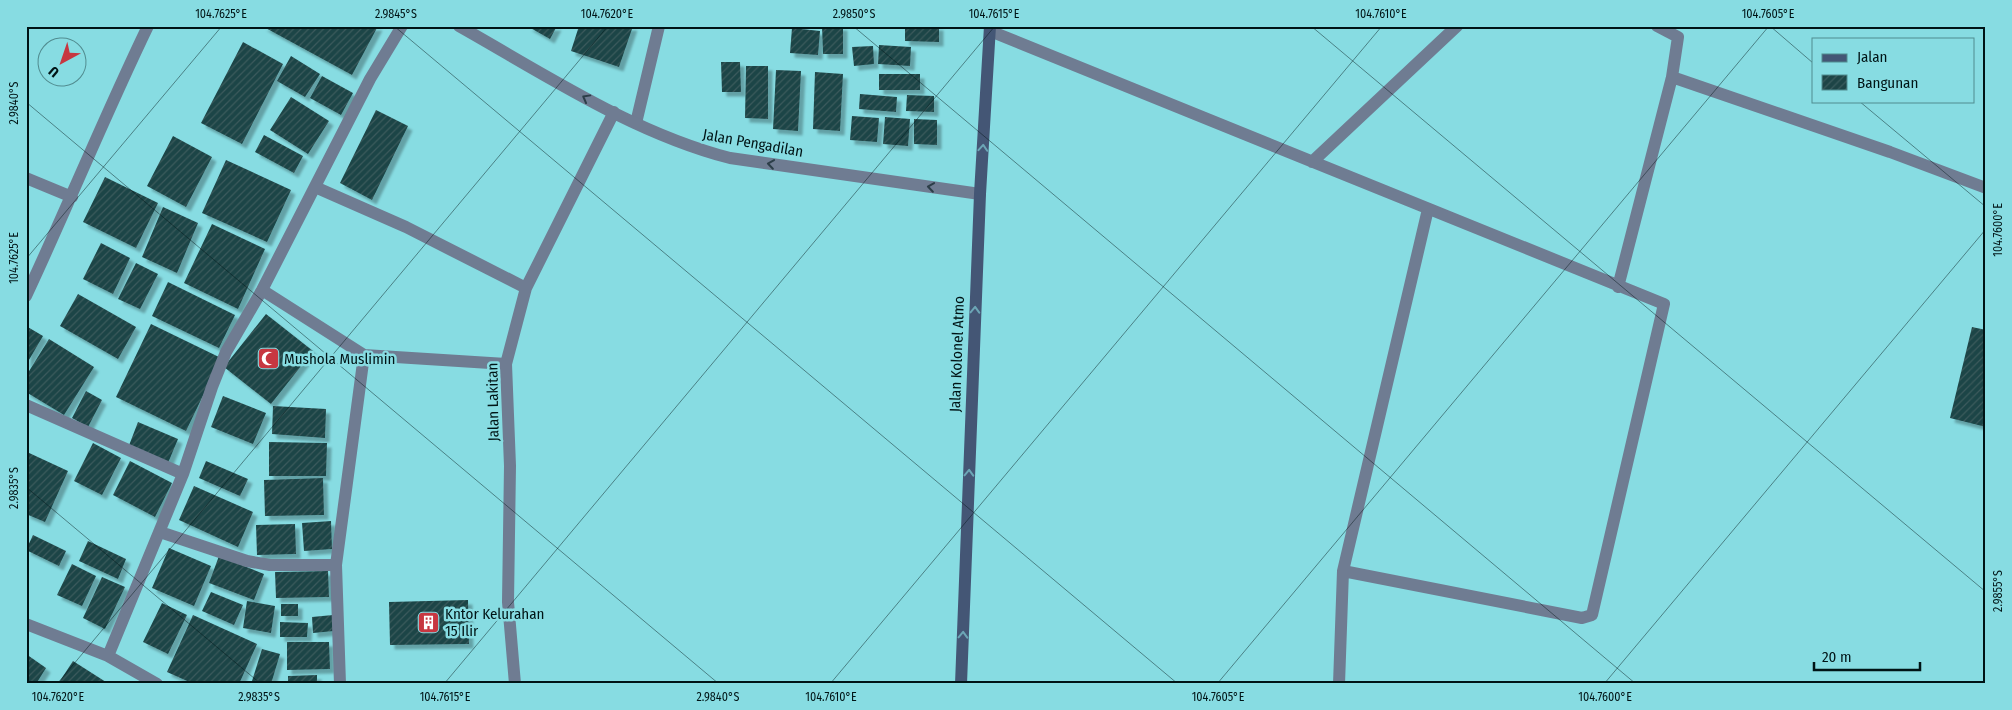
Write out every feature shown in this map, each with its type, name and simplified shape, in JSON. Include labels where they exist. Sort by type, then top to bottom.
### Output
[{"type":"main road","name":"Jalan Kolonel Atmo","points":[[961,684],[980,194],[990,28]]},
{"type":"street","points":[[26,296],[72,197],[113,99],[148,26]]},
{"type":"street","points":[[108,656],[183,474],[212,387],[226,352],[262,290],[370,79],[402,26]]},
{"type":"street","name":"Jalan Pengadilan","points":[[459,26],[614,112],[693,148],[730,158],[980,194]]},
{"type":"street","points":[[636,123],[659,26]]},
{"type":"street","points":[[1312,162],[1457,26]]},
{"type":"street","points":[[1618,287],[1672,77],[1678,37],[1657,26]]},
{"type":"street","points":[[990,28],[1618,287],[1662,302],[1664,306],[1592,615],[1582,618],[1343,571]]},
{"type":"street","points":[[1672,77],[1890,152],[1986,188]]},
{"type":"street","name":"Jalan Lakitan","points":[[515,684],[508,602],[510,466],[506,364],[526,288],[614,112]]},
{"type":"street","points":[[26,178],[72,197]]},
{"type":"street","points":[[315,187],[406,227],[526,288]]},
{"type":"street","points":[[1339,684],[1343,571],[1428,209]]},
{"type":"street","points":[[262,290],[364,355],[506,364]]},
{"type":"street","points":[[340,684],[336,565],[364,355]]},
{"type":"street","points":[[26,405],[183,474]]},
{"type":"street","points":[[160,532],[247,561],[270,565],[336,565]]},
{"type":"street","points":[[26,624],[108,656],[150,682]]},
{"type":"building","points":[[262,26],[378,26],[352,75]]},
{"type":"building","points":[[527,26],[557,26],[550,39]]},
{"type":"building","points":[[579,26],[633,26],[619,67],[571,51]]},
{"type":"building","points":[[822,26],[843,26],[843,54],[823,54]]},
{"type":"building","points":[[905,26],[939,26],[939,42],[905,41]]},
{"type":"building","points":[[792,28],[820,31],[818,55],[790,53]]},
{"type":"building","points":[[243,42],[283,64],[242,144],[201,123]]},
{"type":"building","points":[[879,45],[911,47],[910,66],[878,64]]},
{"type":"building","points":[[873,46],[874,64],[854,66],[852,47]]},
{"type":"building","points":[[291,56],[320,74],[305,97],[277,81]]},
{"type":"building","points":[[721,62],[740,62],[741,92],[722,92]]},
{"type":"building","points":[[746,66],[768,66],[768,119],[745,118]]},
{"type":"building","points":[[776,70],[801,71],[798,131],[773,129]]},
{"type":"building","points":[[815,72],[843,74],[840,131],[813,129]]},
{"type":"building","points":[[879,74],[920,74],[920,90],[879,90]]},
{"type":"building","points":[[322,76],[353,93],[341,115],[310,98]]},
{"type":"building","points":[[860,94],[897,97],[896,112],[859,109]]},
{"type":"building","points":[[907,95],[934,96],[934,112],[906,111]]},
{"type":"building","points":[[291,97],[329,121],[308,154],[270,130]]},
{"type":"building","points":[[376,110],[408,126],[372,200],[340,183]]},
{"type":"building","points":[[852,116],[879,118],[877,142],[850,140]]},
{"type":"building","points":[[885,117],[910,119],[908,146],[883,144]]},
{"type":"building","points":[[914,119],[937,120],[937,145],[914,144]]},
{"type":"building","points":[[264,135],[303,156],[294,173],[255,152]]},
{"type":"building","points":[[173,136],[212,157],[186,207],[147,186]]},
{"type":"building","points":[[226,160],[291,190],[267,242],[202,213]]},
{"type":"building","points":[[105,177],[158,203],[136,248],[83,222]]},
{"type":"building","points":[[163,207],[198,223],[177,273],[142,257]]},
{"type":"building","points":[[212,224],[265,249],[238,309],[184,283]]},
{"type":"building","points":[[101,243],[130,258],[113,294],[83,279]]},
{"type":"building","points":[[136,263],[158,274],[140,309],[118,299]]},
{"type":"building","points":[[168,282],[235,315],[219,348],[152,316]]},
{"type":"building","points":[[78,294],[136,327],[118,359],[60,326]]},
{"type":"building","name":"Mushola Muslimin","points":[[266,314],[313,351],[271,404],[224,367]]},
{"type":"building","points":[[151,324],[221,358],[186,431],[116,397]]},
{"type":"building","points":[[26,326],[43,336],[26,365]]},
{"type":"building","points":[[1972,327],[1986,330],[1986,427],[1950,418]]},
{"type":"building","points":[[49,339],[94,367],[64,415],[26,392],[26,376]]},
{"type":"building","points":[[86,391],[102,400],[88,427],[72,418]]},
{"type":"building","points":[[223,396],[266,413],[253,444],[211,427]]},
{"type":"building","points":[[273,406],[326,409],[325,438],[272,434]]},
{"type":"building","points":[[138,422],[178,439],[168,463],[128,448]]},
{"type":"building","points":[[269,442],[327,443],[326,476],[269,476]]},
{"type":"building","points":[[93,443],[121,458],[102,495],[74,481]]},
{"type":"building","points":[[27,452],[68,471],[45,522],[26,514]]},
{"type":"building","points":[[130,461],[172,483],[155,517],[113,495]]},
{"type":"building","points":[[206,461],[248,479],[240,496],[199,478]]},
{"type":"building","points":[[323,478],[324,515],[265,516],[264,480]]},
{"type":"building","points":[[194,486],[253,512],[238,547],[179,520]]},
{"type":"building","points":[[331,521],[332,549],[304,551],[302,523]]},
{"type":"building","points":[[295,524],[296,554],[257,555],[256,525]]},
{"type":"building","points":[[33,535],[66,551],[59,566],[26,550]]},
{"type":"building","points":[[88,541],[126,559],[118,579],[79,561]]},
{"type":"building","points":[[169,548],[211,566],[194,606],[152,588]]},
{"type":"building","points":[[219,556],[264,574],[254,600],[209,583]]},
{"type":"building","points":[[72,564],[96,576],[82,606],[57,595]]},
{"type":"building","points":[[328,571],[329,597],[276,598],[275,572]]},
{"type":"building","points":[[102,577],[125,587],[105,629],[83,618]]},
{"type":"building","points":[[211,592],[243,605],[234,625],[202,611]]},
{"type":"building","name":"Kntor Kelurahan 15 Ilir","points":[[468,600],[469,644],[390,645],[389,602]]},
{"type":"building","points":[[247,601],[275,606],[271,633],[243,628]]},
{"type":"building","points":[[162,603],[187,615],[168,654],[143,642]]},
{"type":"building","points":[[281,604],[298,604],[298,616],[281,616]]},
{"type":"building","points":[[193,615],[257,644],[239,684],[194,684],[167,672]]},
{"type":"building","points":[[333,615],[334,631],[313,633],[312,617]]},
{"type":"building","points":[[280,622],[308,623],[307,637],[280,637]]},
{"type":"building","points":[[287,642],[329,642],[330,669],[287,670]]},
{"type":"building","points":[[262,649],[280,654],[271,684],[252,681]]},
{"type":"building","points":[[26,654],[46,668],[36,684],[26,684]]},
{"type":"building","points":[[73,661],[109,684],[58,684]]},
{"type":"building","points":[[317,675],[317,684],[288,684],[288,676]]},
{"type":"place","name":"Mushola Muslimin","points":[[268,359]]},
{"type":"place","name":"Kntor Kelurahan 15 Ilir","points":[[429,623]]}]
